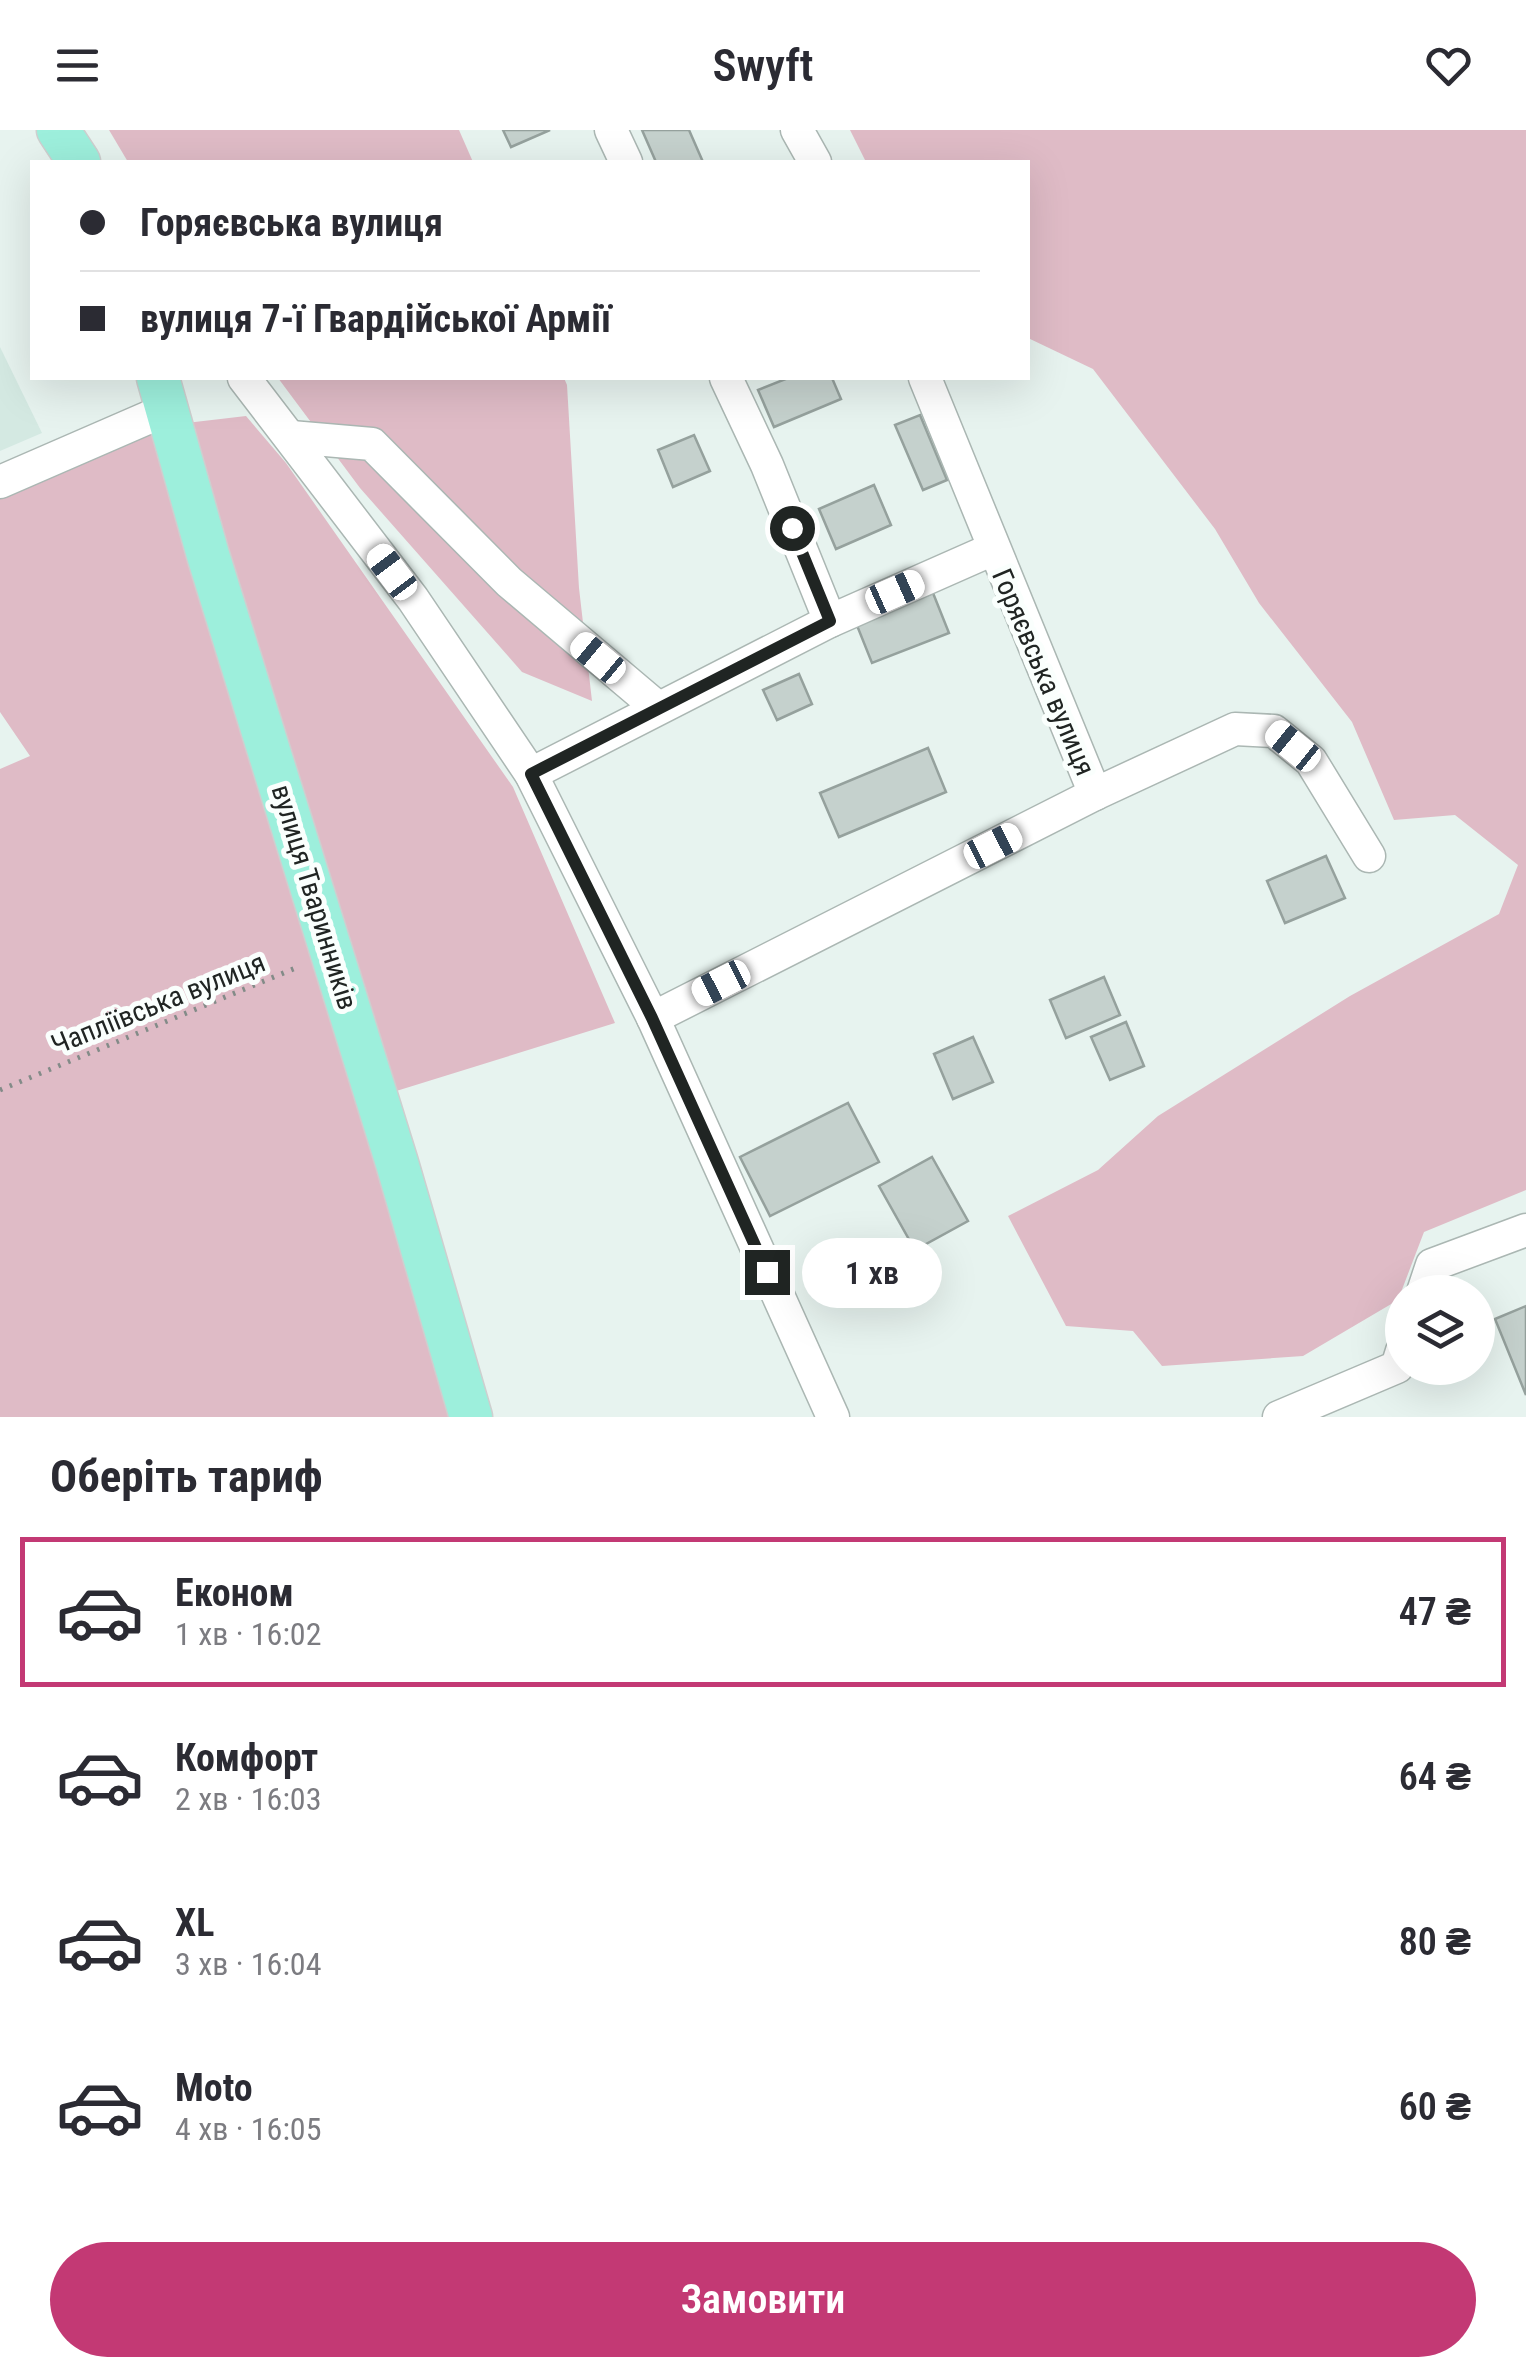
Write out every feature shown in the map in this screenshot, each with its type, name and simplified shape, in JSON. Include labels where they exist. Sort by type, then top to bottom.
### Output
[{"type":"main road","points":[[58,130],[78,160]]},
{"type":"main road","name":"вулиця Тваринників","points":[[163,393],[208,555],[471,1417]]},
{"type":"street","points":[[611,130],[625,160]]},
{"type":"street","points":[[797,130],[815,160]]},
{"type":"street","points":[[246,380],[413,599],[531,774],[652,1018],[833,1417]]},
{"type":"street","points":[[727,380],[830,621]]},
{"type":"street","name":"Горяєвська вулиця","points":[[926,380],[1096,794]]},
{"type":"street","points":[[0,482],[163,393]]},
{"type":"street","points":[[292,438],[372,444],[509,582],[658,708]]},
{"type":"street","points":[[531,774],[830,621],[993,549]]},
{"type":"street","points":[[652,1018],[1096,794],[1235,729],[1274,731],[1311,761],[1369,856]]},
{"type":"street","points":[[1429,1275],[1432,1265],[1526,1230]]},
{"type":"street","points":[[1279,1417],[1385,1372]]},
{"type":"path","name":"Чапліївська вулиця","points":[[0,1090],[332,952]]},
{"type":"shaded area","points":[[109,130],[459,130],[472,160],[127,160]]},
{"type":"shaded area","points":[[850,130],[1526,130],[1526,1190],[1424,1232],[1408,1275],[1385,1275],[1385,1308],[1303,1356],[1162,1366],[1133,1331],[1066,1326],[1008,1216],[1098,1170],[1158,1116],[1350,996],[1499,914],[1518,865],[1455,815],[1394,820],[1352,722],[1259,603],[1215,529],[1093,369],[1030,339],[1030,160],[865,160]]},
{"type":"shaded area","points":[[0,347],[42,433],[0,451]]},
{"type":"shaded area","points":[[279,380],[565,380],[579,588],[592,701],[522,672],[360,488]]},
{"type":"shaded area","points":[[246,416],[286,463],[513,787],[615,1023],[377,1097],[471,1417],[0,1417],[0,769],[30,756],[0,712],[0,482],[118,431]]},
{"type":"building","points":[[503,130],[550,130],[511,147]]},
{"type":"building","points":[[642,130],[689,130],[702,160],[655,160]]},
{"type":"building","points":[[783,380],[833,380],[841,399],[774,427],[758,390]]},
{"type":"building","points":[[920,415],[947,480],[923,490],[895,425]]},
{"type":"building","points":[[694,435],[710,471],[673,487],[658,450]]},
{"type":"building","points":[[874,485],[891,525],[836,549],[819,509]]},
{"type":"building","points":[[933,593],[949,633],[872,663],[856,623]]},
{"type":"building","points":[[799,674],[812,704],[777,720],[763,690]]},
{"type":"building","points":[[928,748],[946,792],[839,837],[820,793]]},
{"type":"building","points":[[1326,856],[1345,898],[1285,923],[1267,881]]},
{"type":"building","points":[[1104,977],[1120,1015],[1066,1038],[1050,1000]]},
{"type":"building","points":[[1126,1022],[1144,1066],[1110,1080],[1091,1037]]},
{"type":"building","points":[[973,1037],[993,1082],[953,1099],[934,1054]]},
{"type":"building","points":[[848,1103],[879,1162],[770,1216],[740,1157]]},
{"type":"building","points":[[932,1157],[968,1221],[915,1250],[879,1186]]},
{"type":"building","points":[[1526,1306],[1526,1395],[1495,1319]]},
{"type":"route","points":[[767,1272],[652,1018],[531,774],[830,621],[792,528]]}]
